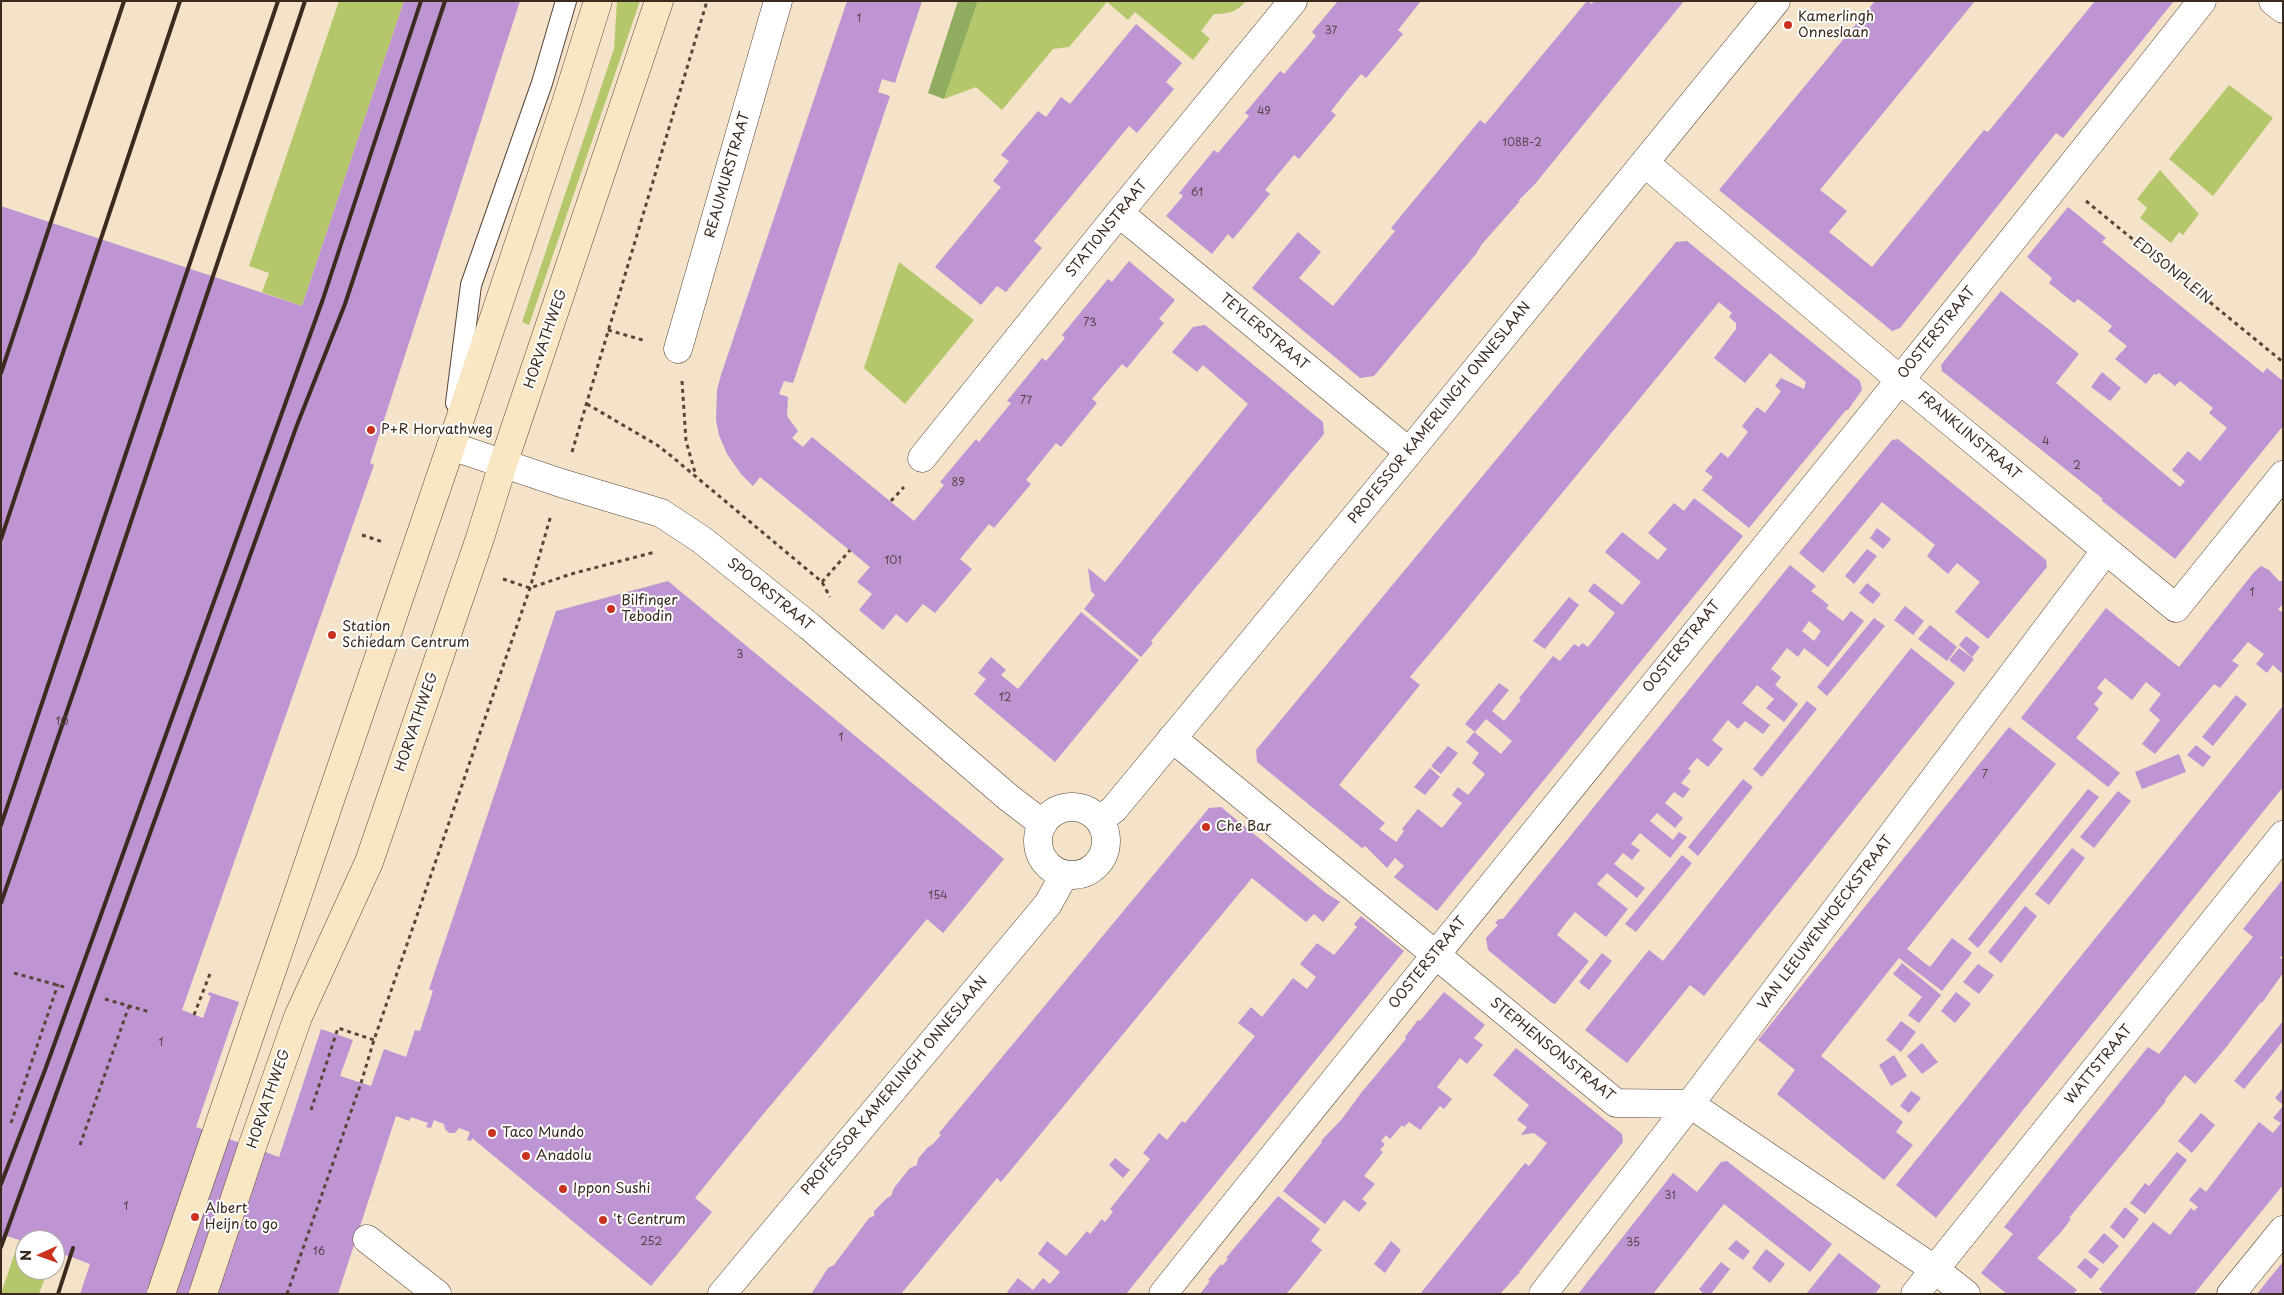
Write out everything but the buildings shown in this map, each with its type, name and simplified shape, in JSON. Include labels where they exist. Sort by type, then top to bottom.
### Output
[{"type":"main road","points":[[161,1294],[451,446],[573,82],[598,1]]},
{"type":"main road","name":"HORVATHWEG","points":[[203,1294],[298,1017],[369,862],[480,538],[503,464],[659,1]]},
{"type":"street","name":"REAUMURSTRAAT","points":[[678,349],[778,1]]},
{"type":"street","name":"STATIONSTRAAT","points":[[922,458],[1119,213],[1294,1]]},
{"type":"street","name":"PROFESSOR KAMERLINGH ONNESLAAN","points":[[1100,820],[1114,810],[1409,452],[1776,1]]},
{"type":"street","name":"OOSTERSTRAAT","points":[[1163,1294],[1434,955],[2061,180],[2202,1]]},
{"type":"street","points":[[2273,1],[2283,9]]},
{"type":"street","name":"FRANKLINSTRAAT","points":[[1645,163],[1900,379],[2176,608],[2280,485]]},
{"type":"street","name":"TEYLERSTRAAT","points":[[1119,213],[1409,452]]},
{"type":"street","name":"SPOORSTRAAT","points":[[451,446],[562,483],[661,513],[702,540],[809,626],[1043,824]]},
{"type":"street","name":"VAN LEEUWENHOECKSTRAAT","points":[[1543,1294],[1690,1104],[2106,550]]},
{"type":"street","name":"STEPHENSONSTRAAT","points":[[1172,738],[1616,1103],[1690,1104]]},
{"type":"street","points":[[1071,807],[1092,813],[1100,820],[1106,831],[1106,843],[1104,855],[1098,866],[1076,876],[1064,875],[1054,870],[1041,854],[1039,834],[1043,824],[1050,815],[1071,807]]},
{"type":"street","name":"WATTSTRAAT","points":[[1915,1294],[2283,836]]},
{"type":"street","name":"PROFESSOR KAMERLINGH ONNESLAAN","points":[[722,1294],[1048,904],[1064,875]]},
{"type":"street","points":[[1690,1104],[1934,1269],[1966,1294]]},
{"type":"street","points":[[2231,1294],[2283,1230]]},
{"type":"street","points":[[367,1239],[437,1294]]},
{"type":"lane","points":[[451,446],[472,285],[542,83],[566,1]]},
{"type":"lane","points":[[557,32],[573,82]]},
{"type":"path","points":[[286,1294],[361,1083],[374,1040],[530,588],[706,1]]},
{"type":"path","name":"EDISONPLEIN","points":[[2061,180],[2283,362]]},
{"type":"path","points":[[678,349],[686,440],[697,477]]},
{"type":"path","points":[[822,582],[850,550]]},
{"type":"path","points":[[530,588],[570,574],[656,552]]},
{"type":"path","points":[[194,1015],[211,971]]},
{"type":"path","points":[[14,973],[68,988]]},
{"type":"path","points":[[11,1124],[58,984]]},
{"type":"path","points":[[105,999],[150,1012]]},
{"type":"path","points":[[80,1145],[129,1006]]},
{"type":"path","points":[[310,1110],[338,1028],[374,1040]]},
{"type":"green space","points":[[339,1],[404,1],[302,306],[262,292],[269,273],[249,266]]},
{"type":"green space","points":[[617,1],[640,1],[529,325],[522,322],[614,49]]},
{"type":"green space","points":[[958,1],[978,1],[944,99],[928,93]]},
{"type":"green space","points":[[978,1],[1246,1],[1232,12],[1214,14],[1201,31],[1210,39],[1193,60],[1135,12],[1128,20],[1107,2],[1069,47],[1053,49],[1002,110],[976,87],[944,99]]},
{"type":"green space","points":[[2229,85],[2273,118],[2213,196],[2169,159]]},
{"type":"green space","points":[[2160,170],[2199,214],[2183,235],[2179,232],[2171,243],[2140,218],[2147,208],[2137,199]]},
{"type":"green space","points":[[899,262],[974,320],[905,404],[864,368]]},
{"type":"green space","points":[[15,1252],[15,1280],[44,1280],[39,1294],[1,1294]]},
{"type":"railway","points":[[1,373],[124,1]]},
{"type":"railway","points":[[1,539],[180,1]]},
{"type":"railway","points":[[1,825],[278,1]]},
{"type":"railway","points":[[1,903],[88,650],[305,1]]},
{"type":"railway","points":[[1,1184],[45,1070],[323,299],[421,1]]},
{"type":"railway","points":[[1,1247],[297,425],[345,304],[445,1]]},
{"type":"railway","points":[[58,1294],[73,1248]]},
{"type":"place","name":"Kamerlingh Onneslaan","points":[[1788,25]]},
{"type":"place","name":"P+R Horvathweg","points":[[371,430]]},
{"type":"place","name":"Bilfinger Tebodin","points":[[611,609]]},
{"type":"place","name":"Station Schiedam Centrum","points":[[332,635]]},
{"type":"place","name":"Che Bar","points":[[1206,827]]},
{"type":"place","name":"Taco Mundo","points":[[492,1133]]},
{"type":"place","name":"Anadolu","points":[[526,1156]]},
{"type":"place","name":"Ippon Sushi","points":[[563,1189]]},
{"type":"place","name":"Albert Heijn to go","points":[[195,1217]]},
{"type":"place","name":"'t Centrum","points":[[603,1220]]}]
